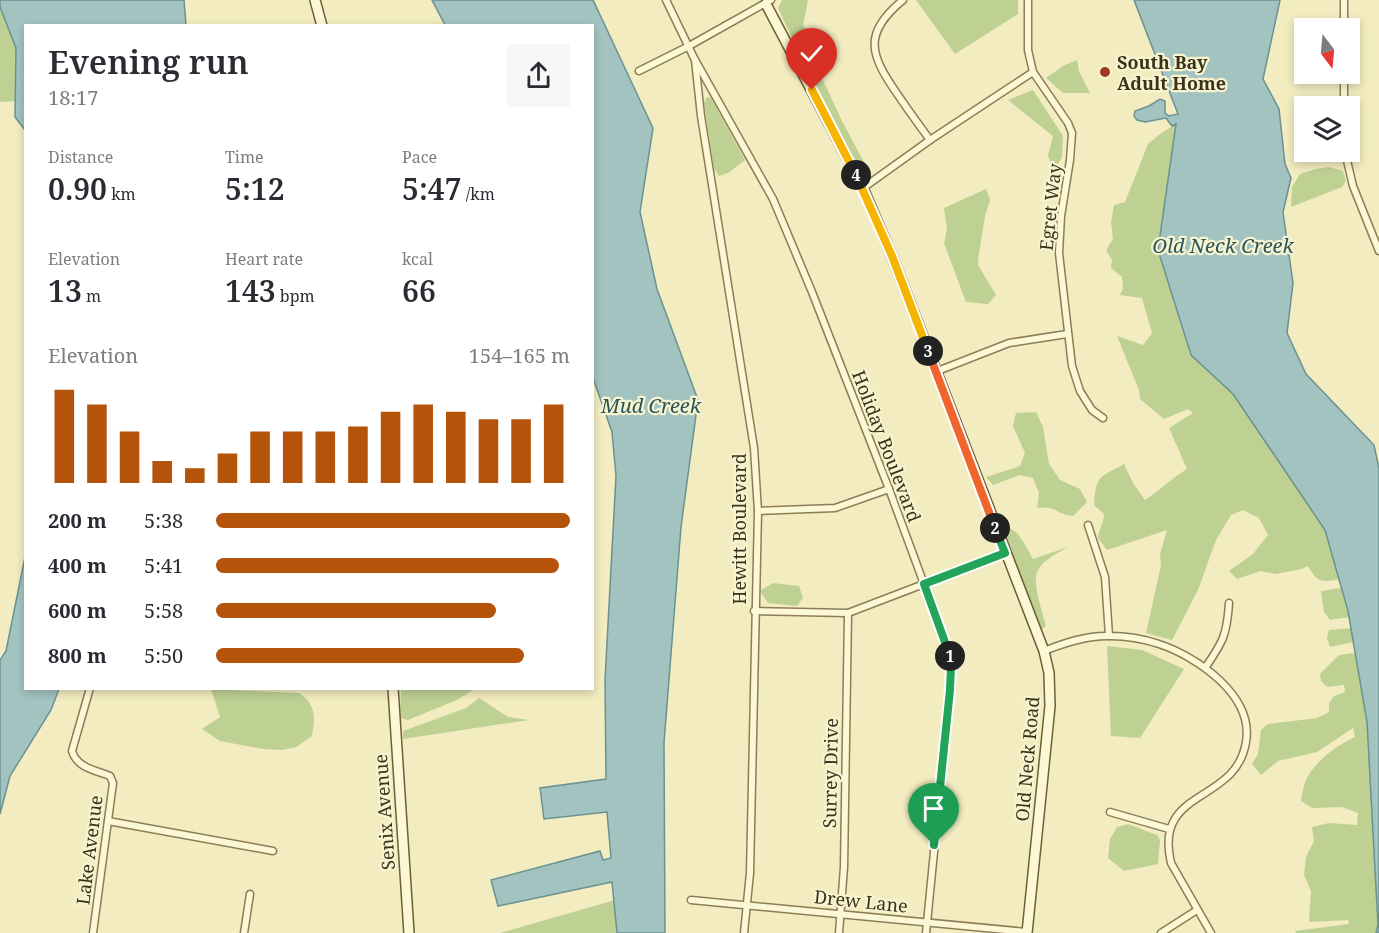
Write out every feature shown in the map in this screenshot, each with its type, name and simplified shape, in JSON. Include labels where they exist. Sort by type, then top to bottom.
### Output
[{"type":"street","points":[[315,0],[321,24]]},
{"type":"street","name":"Holiday Boulevard","points":[[666,0],[694,58],[701,66],[772,199],[812,292],[945,638],[951,667],[926,933]]},
{"type":"street","points":[[903,0],[879,25],[874,42],[875,52],[880,69],[930,140]]},
{"type":"street","name":"Egret Way","points":[[1028,0],[1028,50],[1033,72],[1068,123],[1072,134],[1059,237],[1072,366],[1080,391],[1092,410],[1103,418]]},
{"type":"street","points":[[1344,0],[1344,18]]},
{"type":"street","points":[[639,71],[690,46],[767,1]]},
{"type":"street","name":"Old Neck Road","points":[[767,1],[863,188],[892,256],[1044,651],[1049,673],[1050,706],[1027,933]]},
{"type":"street","name":"Hewitt Boulevard","points":[[694,58],[701,116],[754,448],[758,512],[754,611],[750,873],[744,933]]},
{"type":"street","points":[[863,188],[930,140],[1033,72]]},
{"type":"street","points":[[1347,162],[1353,186],[1379,251]]},
{"type":"street","points":[[935,372],[1009,343],[1067,334]]},
{"type":"street","points":[[758,512],[834,508],[889,489]]},
{"type":"street","points":[[1088,525],[1104,577],[1109,636]]},
{"type":"street","points":[[754,611],[848,613],[1005,553]]},
{"type":"street","points":[[1205,668],[1224,640],[1228,627],[1229,603]]},
{"type":"street","name":"Surrey Drive","points":[[838,933],[844,867],[848,613]]},
{"type":"street","points":[[1044,651],[1077,640],[1109,636],[1160,644],[1205,668],[1239,701],[1245,717],[1246,741],[1243,754],[1230,776],[1211,791],[1190,801],[1169,829],[1168,853],[1171,863],[1211,933]]},
{"type":"street","name":"Lake Avenue","points":[[89,690],[72,751],[74,759],[81,765],[110,776],[113,783],[93,933]]},
{"type":"street","name":"Senix Avenue","points":[[393,690],[409,933]]},
{"type":"street","points":[[1110,812],[1169,829]]},
{"type":"street","points":[[108,821],[273,851]]},
{"type":"street","points":[[244,933],[250,894]]},
{"type":"street","name":"Drew Lane","points":[[691,900],[1027,933]]},
{"type":"street","points":[[1161,933],[1197,910]]},
{"type":"green space","points":[[782,0],[808,0],[803,25],[813,51],[823,64],[822,78],[868,170],[862,174],[823,105],[778,8]]},
{"type":"green space","points":[[916,0],[1018,0],[1018,14],[955,54]]},
{"type":"green space","points":[[0,7],[16,48],[16,101],[0,102]]},
{"type":"green space","points":[[1077,60],[1079,71],[1090,93],[1063,93],[1046,78],[1063,66]]},
{"type":"green space","points":[[1033,90],[1063,136],[1062,157],[1053,173],[1048,155],[1053,136],[1008,100]]},
{"type":"green space","points":[[707,97],[711,98],[745,160],[728,173],[719,176],[714,169],[704,103]]},
{"type":"green space","points":[[1176,124],[1158,250],[1190,355],[1233,394],[1325,530],[1339,579],[1320,580],[1308,566],[1276,574],[1260,571],[1237,579],[1229,571],[1253,554],[1268,535],[1259,518],[1243,510],[1231,515],[1216,540],[1198,590],[1172,640],[1146,633],[1161,565],[1160,554],[1167,530],[1107,550],[1098,538],[1104,514],[1094,505],[1096,488],[1100,479],[1124,464],[1145,500],[1187,469],[1169,428],[1193,413],[1188,409],[1164,419],[1140,399],[1139,390],[1117,336],[1143,345],[1152,333],[1142,298],[1120,295],[1123,288],[1122,277],[1111,268],[1112,260],[1106,250],[1113,239],[1111,222],[1114,205],[1125,202],[1148,144]]},
{"type":"green space","points":[[1329,167],[1343,171],[1346,181],[1342,187],[1291,207],[1292,187],[1300,174]]},
{"type":"green space","points":[[986,189],[990,200],[985,216],[978,265],[996,295],[988,304],[966,302],[944,243],[947,229],[944,208]]},
{"type":"green space","points":[[1036,412],[1043,427],[1049,464],[1060,480],[1080,489],[1087,502],[1073,516],[1049,508],[1037,508],[1039,493],[1033,478],[1020,475],[993,485],[986,477],[1020,466],[1025,453],[1013,426],[1016,413]]},
{"type":"green space","points":[[998,526],[1005,526],[1015,532],[1033,559],[1068,547],[1043,563],[1036,575],[1040,605],[1046,626],[1041,630]]},
{"type":"green space","points":[[773,583],[799,586],[803,598],[797,606],[768,603],[760,591]]},
{"type":"green space","points":[[1341,588],[1349,617],[1330,620],[1324,612],[1321,591]]},
{"type":"green space","points":[[1351,628],[1353,642],[1330,647],[1327,638],[1329,630]]},
{"type":"green space","points":[[1107,646],[1142,650],[1184,669],[1140,738],[1111,736]]},
{"type":"green space","points":[[1355,653],[1367,722],[1378,925],[1376,933],[1296,933],[1295,931],[1349,924],[1348,920],[1309,922],[1311,891],[1304,875],[1306,857],[1314,841],[1312,827],[1329,823],[1357,825],[1358,813],[1342,807],[1312,808],[1301,801],[1309,775],[1333,750],[1355,737],[1353,728],[1317,752],[1278,761],[1261,775],[1252,764],[1258,754],[1261,730],[1268,724],[1317,718],[1329,712],[1329,703],[1334,696],[1345,692],[1344,685],[1327,687],[1321,681],[1320,674],[1339,655]]},
{"type":"green space","points":[[211,690],[299,693],[312,707],[314,723],[312,736],[296,747],[282,750],[263,749],[220,741],[202,729],[220,717]]},
{"type":"green space","points":[[401,690],[473,690],[457,700],[408,720],[400,718]]},
{"type":"green space","points":[[479,698],[508,717],[529,720],[403,739],[403,731],[466,708]]},
{"type":"green space","points":[[1128,824],[1157,835],[1160,840],[1158,864],[1124,871],[1108,858],[1110,839],[1117,827]]},
{"type":"green space","points":[[615,900],[617,933],[500,933]]},
{"type":"water","points":[[0,0],[184,0],[186,24],[24,24],[24,129],[15,117],[16,48],[0,7]]},
{"type":"water","name":"Mud Creek","points":[[432,0],[593,0],[653,128],[640,212],[657,289],[698,400],[681,527],[664,743],[665,933],[617,933],[612,882],[498,906],[491,880],[600,851],[603,860],[611,858],[607,812],[544,819],[540,788],[606,779],[605,680],[616,476],[612,432],[594,381],[594,24],[444,24]]},
{"type":"water","name":"Old Neck Creek","points":[[1134,0],[1280,0],[1263,79],[1279,109],[1285,164],[1291,178],[1283,212],[1293,283],[1287,333],[1306,374],[1374,445],[1379,469],[1379,933],[1376,933],[1378,925],[1367,722],[1348,611],[1325,530],[1233,394],[1191,355],[1158,250],[1176,124],[1172,126],[1166,118],[1145,122],[1137,120],[1134,116],[1135,111],[1160,99],[1165,101],[1165,113],[1169,116],[1178,114]]},
{"type":"water","points":[[24,562],[24,690],[59,690],[51,710],[10,776],[0,814],[0,660],[6,651]]},
{"type":"place","name":"South Bay Adult Home","points":[[1105,72]]},
{"type":"route","points":[[812,90],[863,188],[892,256],[1005,553],[924,584],[945,638],[951,667],[934,845]]}]
